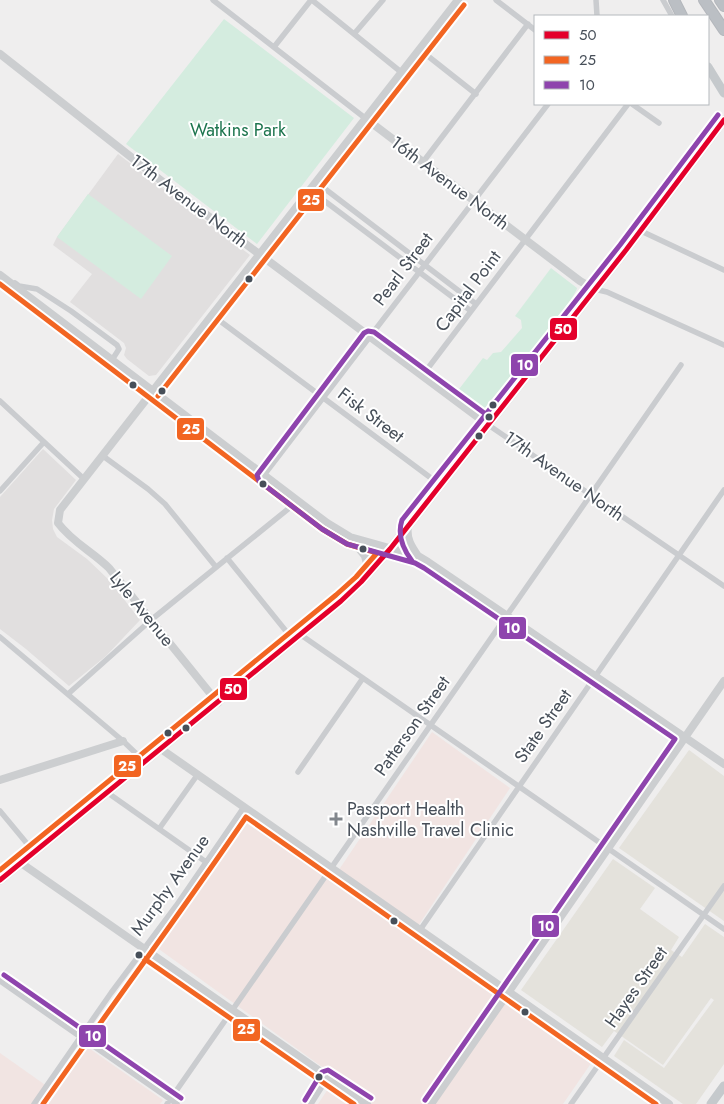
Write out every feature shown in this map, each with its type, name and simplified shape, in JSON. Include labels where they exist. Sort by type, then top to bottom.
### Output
[{"type":"highway","points":[[674,0],[682,15]]},
{"type":"highway","points":[[704,0],[724,30]]},
{"type":"highway","points":[[720,0],[724,6]]},
{"type":"main road","points":[[84,480],[458,0]]},
{"type":"main road","name":"17th Avenue North","points":[[0,54],[164,183],[487,424]]},
{"type":"main road","points":[[709,69],[724,93]]},
{"type":"main road","name":"16th Avenue North","points":[[365,118],[525,240],[594,289]]},
{"type":"main road","points":[[0,880],[294,641],[341,601],[369,572],[641,231],[724,120]]},
{"type":"main road","points":[[0,275],[327,523],[350,537],[418,556],[724,764]]},
{"type":"main road","name":"Lyle Avenue","points":[[84,480],[60,510],[58,524],[65,533],[102,560],[218,703]]},
{"type":"main road","points":[[408,524],[407,533],[409,540],[418,556]]},
{"type":"main road","points":[[350,537],[366,556],[369,572]]},
{"type":"main road","points":[[431,1104],[724,681]]},
{"type":"main road","points":[[0,780],[123,741]]},
{"type":"main road","points":[[161,748],[669,1104]]},
{"type":"main road","points":[[21,863],[367,1104]]},
{"type":"main road","points":[[712,1104],[724,1086]]},
{"type":"street","name":"16th Avenue North","points":[[213,0],[365,118]]},
{"type":"street","points":[[274,47],[312,0],[401,72]]},
{"type":"street","points":[[354,34],[383,0]]},
{"type":"street","points":[[496,0],[534,29]]},
{"type":"street","points":[[596,0],[597,15]]},
{"type":"street","points":[[663,0],[671,15]]},
{"type":"street","points":[[423,162],[528,24]]},
{"type":"street","points":[[419,50],[476,94]]},
{"type":"street","name":"Pearl Street","points":[[264,475],[547,105]]},
{"type":"street","name":"Capital Point","points":[[422,376],[627,105]]},
{"type":"street","points":[[633,105],[659,123]]},
{"type":"street","points":[[316,182],[476,304]]},
{"type":"street","points":[[310,190],[471,311]]},
{"type":"street","points":[[641,231],[724,270]]},
{"type":"street","points":[[0,270],[19,286],[37,289],[117,345],[118,350],[112,360]]},
{"type":"street","points":[[594,289],[607,292],[724,345]]},
{"type":"street","name":"Fisk Street","points":[[212,315],[439,484]]},
{"type":"street","name":"Patterson Street","points":[[168,1102],[681,364]]},
{"type":"street","points":[[0,401],[84,480]]},
{"type":"street","name":"17th Avenue North","points":[[487,424],[724,586]]},
{"type":"street","points":[[0,491],[44,442]]},
{"type":"street","points":[[103,456],[165,504],[216,567]]},
{"type":"street","name":"State Street","points":[[420,930],[724,490]]},
{"type":"street","points":[[68,694],[151,620],[298,501]]},
{"type":"street","points":[[227,558],[294,641]]},
{"type":"street","points":[[301,635],[724,929]]},
{"type":"street","points":[[0,637],[123,741],[145,762]]},
{"type":"street","points":[[298,772],[363,678]]},
{"type":"street","points":[[159,829],[198,774]]},
{"type":"street","points":[[108,793],[206,862]]},
{"type":"street","name":"Murphy Avenue","points":[[34,1104],[143,949],[176,906],[244,807]]},
{"type":"street","points":[[0,811],[34,852]]},
{"type":"street","name":"Hayes Street","points":[[571,1104],[724,886]]},
{"type":"street","points":[[0,981],[168,1102],[177,1104]]},
{"type":"street","points":[[311,1104],[328,1077]]},
{"type":"shaded area","points":[[118,154],[250,255],[156,375],[149,376],[127,359],[124,355],[126,348],[124,343],[70,302],[92,274],[53,245]]},
{"type":"shaded area","points":[[43,449],[76,480],[54,509],[52,520],[53,529],[57,537],[87,559],[109,580],[140,620],[106,656],[69,686],[0,629],[0,497]]},
{"type":"shaded area","points":[[432,732],[510,788],[414,932],[594,1059],[563,1104],[318,1104],[336,1077],[156,947],[246,816],[334,877]]},
{"type":"shaded area","points":[[689,750],[724,776],[724,921],[619,848]]},
{"type":"shaded area","points":[[613,859],[655,888],[640,909],[679,937],[671,950],[682,957],[705,924],[724,937],[724,1064],[696,1104],[683,1104],[614,1056],[624,1040],[664,1068],[714,1000],[711,998],[663,1065],[614,1031],[602,1047],[521,990]]},
{"type":"shaded area","points":[[83,1044],[163,1100],[160,1104],[0,1104],[0,1053],[51,1089]]},
{"type":"green space","name":"Watkins Park","points":[[224,19],[354,118],[257,244],[126,144]]},
{"type":"green space","points":[[88,194],[172,256],[141,299],[57,237]]},
{"type":"green space","points":[[551,268],[577,288],[574,295],[485,408],[476,409],[456,393],[483,358],[487,360],[493,353],[501,352],[522,328],[521,320],[515,316]]},
{"type":"transit line","name":"25","points":[[158,396],[464,5]]},
{"type":"transit line","name":"10","points":[[412,561],[402,542],[400,531],[402,520],[620,245],[718,115]]},
{"type":"transit line","name":"50","points":[[0,880],[341,601],[361,582],[390,549],[626,250],[724,120]]},
{"type":"transit line","name":"25","points":[[0,284],[322,529],[347,544],[377,553],[356,577],[336,595],[0,870]]},
{"type":"transit line","name":"10","points":[[425,1100],[675,739],[424,568],[415,563],[347,544],[322,529],[259,481],[257,475],[364,333],[368,331],[374,332],[491,418]]},
{"type":"transit line","name":"25","points":[[43,1104],[246,817],[656,1104]]},
{"type":"transit line","name":"25","points":[[139,955],[354,1104]]},
{"type":"transit line","name":"10","points":[[4,975],[181,1098]]},
{"type":"transit line","name":"10","points":[[305,1100],[322,1072],[328,1070],[371,1098]]},
{"type":"place","name":"Passport Health Nashville Travel Clinic","points":[[336,819]]}]
